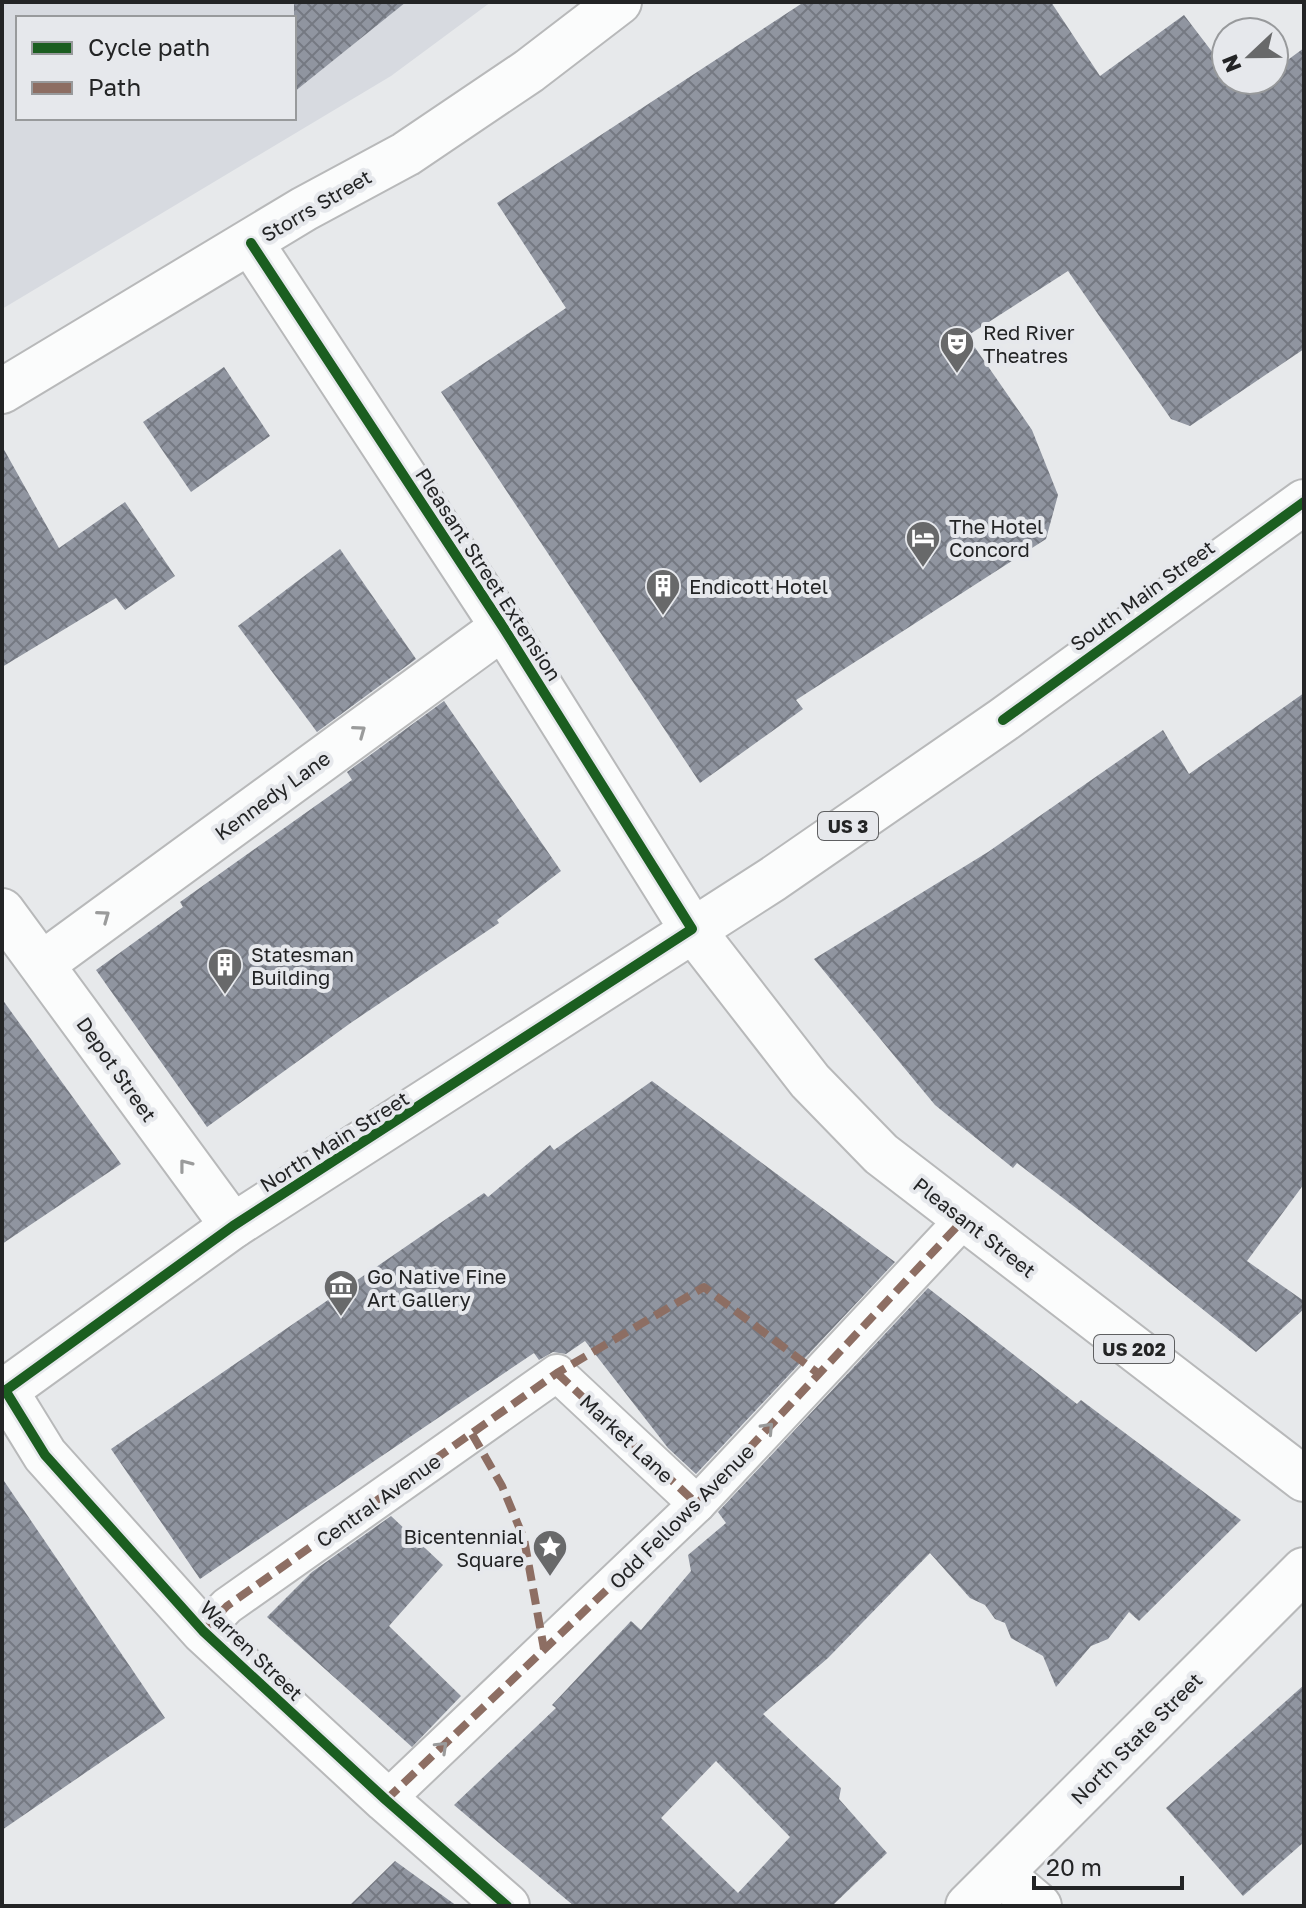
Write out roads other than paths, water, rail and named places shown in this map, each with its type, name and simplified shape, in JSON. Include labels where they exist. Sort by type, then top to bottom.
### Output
[{"type":"street","name":"Storrs Street","points":[[2,391],[406,154],[529,71],[619,2]]},
{"type":"street","name":"Pleasant Street Extension","points":[[251,243],[503,627],[692,929]]},
{"type":"street","name":"South Main Street","points":[[692,929],[773,879],[1003,720],[1304,502]]},
{"type":"street","name":"Kennedy Lane","points":[[42,964],[503,627]]},
{"type":"street","name":"Depot Street","points":[[2,911],[177,1155],[233,1226]]},
{"type":"street","name":"Pleasant Street","points":[[692,929],[810,1081],[881,1154],[1304,1479]]},
{"type":"street","name":"North Main Street","points":[[4,1391],[233,1226],[692,929]]},
{"type":"street","name":"Odd Fellows Avenue","points":[[386,1800],[697,1504],[964,1219]]},
{"type":"street","name":"Market Lane","points":[[557,1373],[697,1504]]},
{"type":"street","name":"Central Avenue","points":[[203,1631],[227,1606],[557,1373]]},
{"type":"street","name":"Warren Street","points":[[4,1391],[45,1455],[203,1631],[386,1800],[507,1906]]},
{"type":"street","name":"North State Street","points":[[968,1906],[1304,1570]]},
{"type":"street","points":[[1001,1874],[1039,1906]]},
{"type":"place","name":"Red River Theatres","points":[[957,375]]},
{"type":"place","name":"The Hotel Concord","points":[[923,569]]},
{"type":"place","name":"Endicott Hotel","points":[[663,617]]},
{"type":"place","name":"Statesman Building","points":[[225,996]]},
{"type":"place","name":"Go Native Fine Art Gallery","points":[[341,1318]]},
{"type":"place","name":"Bicentennial Square","points":[[550,1578]]}]
